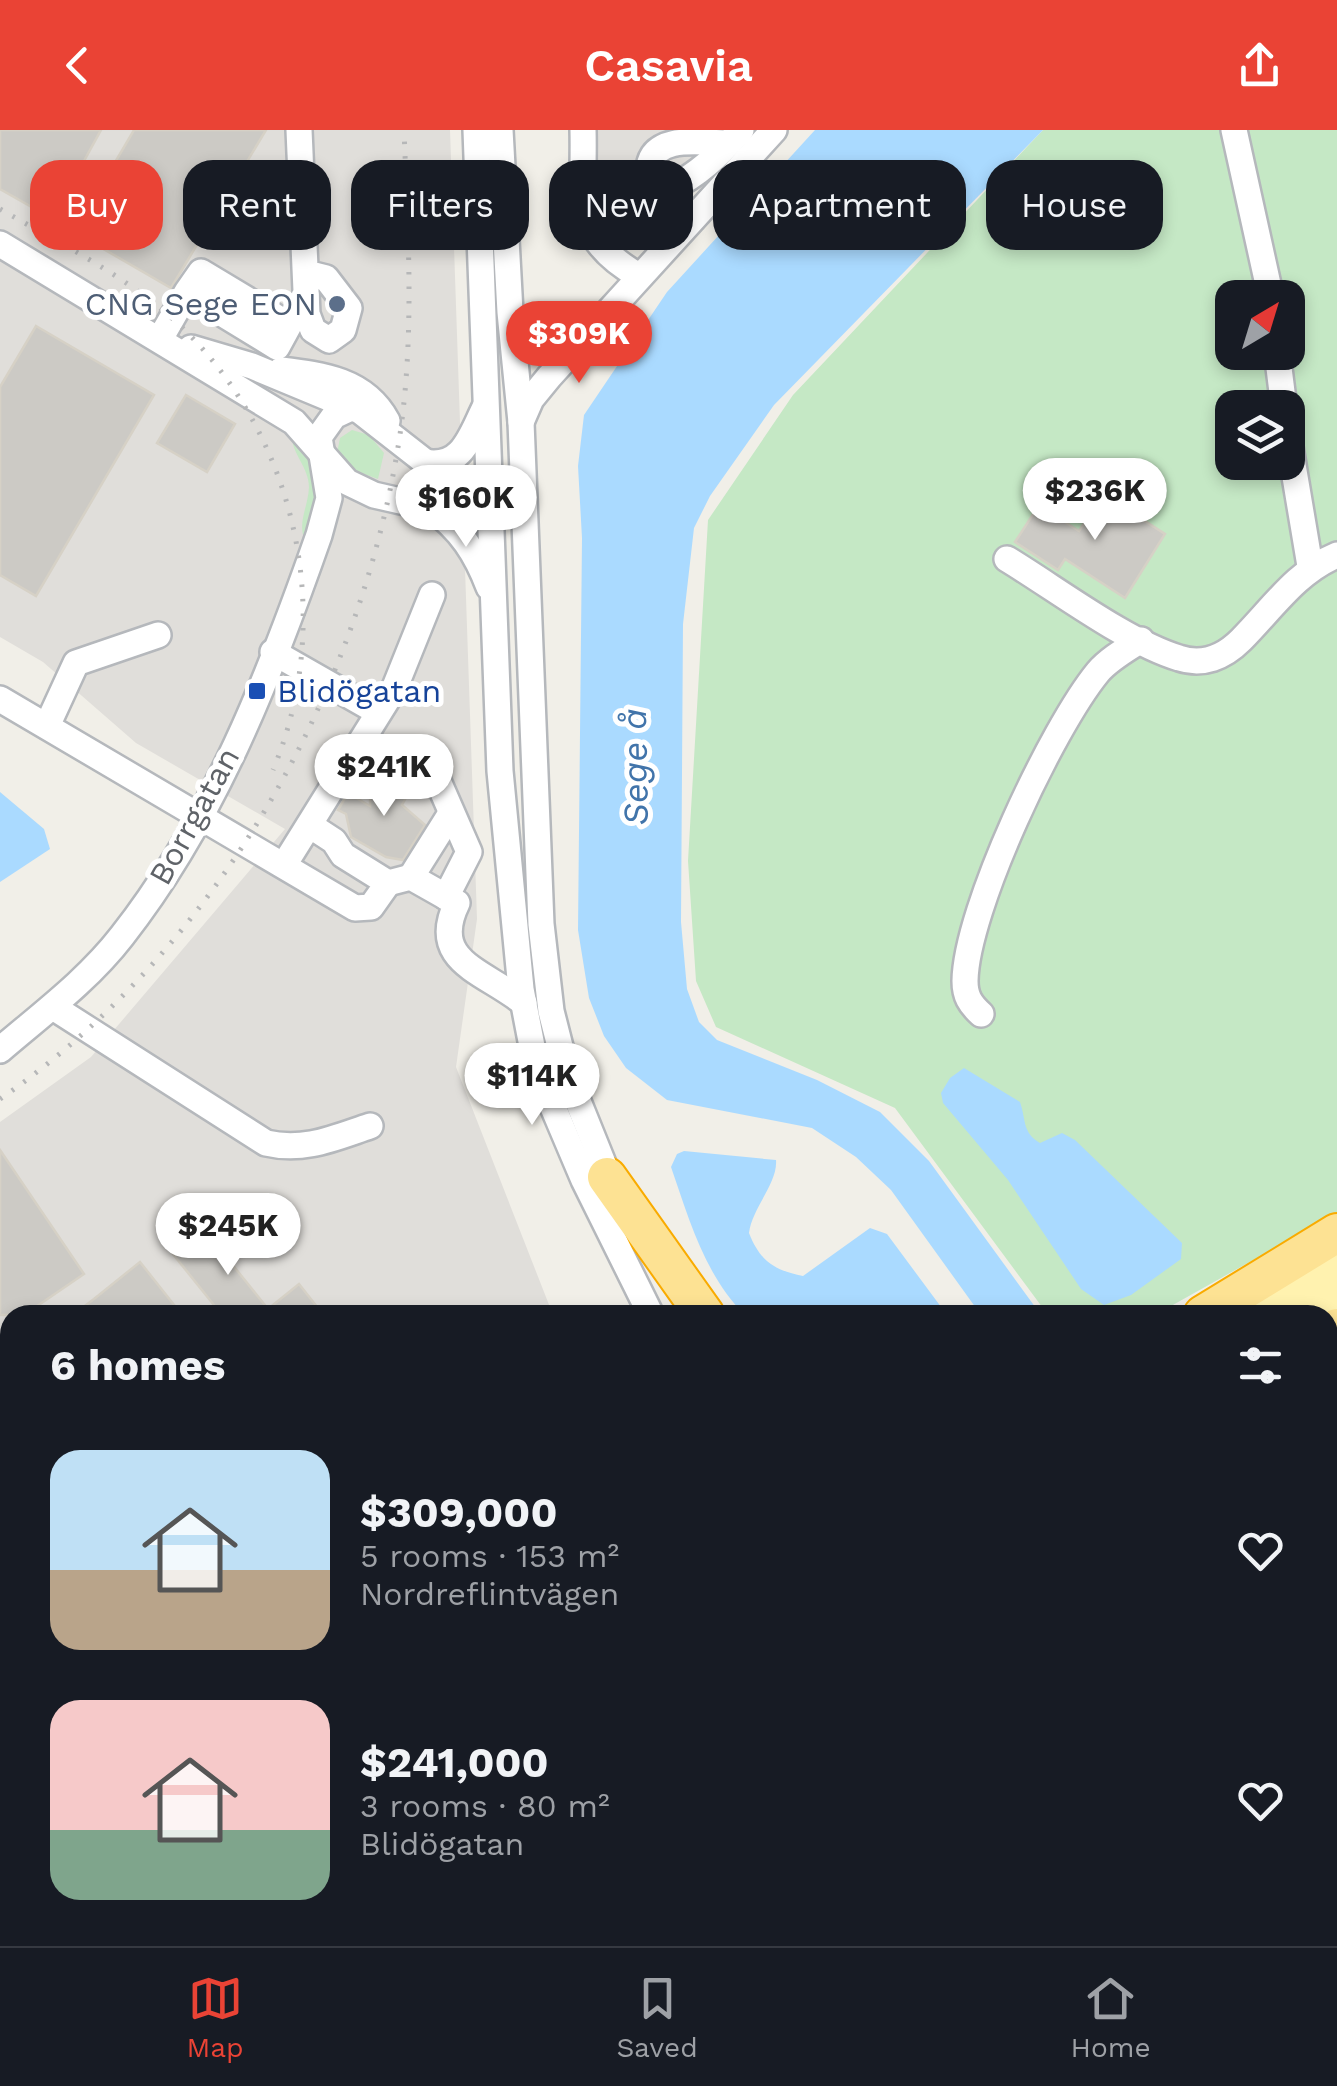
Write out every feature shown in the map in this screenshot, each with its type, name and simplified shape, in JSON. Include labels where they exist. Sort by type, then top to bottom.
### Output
[{"type":"highway","points":[[608,1177],[698,1305]]},
{"type":"highway","points":[[1220,1305],[1337,1234]]},
{"type":"main road","points":[[1269,1305],[1337,1266]]},
{"type":"street","points":[[299,130],[305,264]]},
{"type":"street","points":[[476,130],[500,771],[524,1003],[536,1067],[584,1180],[646,1305]]},
{"type":"street","points":[[500,130],[510,312],[521,422],[534,808],[551,1011],[567,1074],[608,1177],[646,1258],[676,1305]]},
{"type":"street","points":[[583,130],[584,160]]},
{"type":"street","points":[[521,422],[530,399],[774,130]]},
{"type":"street","points":[[1234,130],[1267,280]]},
{"type":"street","points":[[651,160],[664,144],[735,136]]},
{"type":"street","points":[[693,178],[735,136]]},
{"type":"street","points":[[0,244],[294,422],[347,482],[374,494],[431,508],[468,510],[492,495]]},
{"type":"street","points":[[600,250],[639,276]]},
{"type":"street","points":[[160,339],[202,272],[224,300]]},
{"type":"street","points":[[160,339],[252,366],[352,408],[375,421],[424,462],[492,495],[523,494]]},
{"type":"street","points":[[252,366],[344,382],[378,404],[395,440]]},
{"type":"street","points":[[424,462],[450,462],[466,449],[487,402]]},
{"type":"street","points":[[322,456],[319,437],[324,427],[352,408]]},
{"type":"street","name":"Borrgatan","points":[[0,1050],[52,1007],[121,938],[201,817],[319,536],[329,498],[322,456]]},
{"type":"street","points":[[1295,480],[1310,566]]},
{"type":"street","name":"Borrgatan","points":[[319,536],[338,512],[374,494]]},
{"type":"street","points":[[431,508],[461,533],[477,555],[496,604]]},
{"type":"street","points":[[1006,559],[1142,640],[1180,659],[1206,661],[1228,653],[1310,566],[1337,556]]},
{"type":"street","points":[[284,865],[395,687],[432,595]]},
{"type":"street","points":[[47,726],[76,663],[158,635]]},
{"type":"street","points":[[980,1014],[968,1002],[965,981],[972,941],[1006,841],[1078,699],[1101,669],[1142,640]]},
{"type":"street","points":[[273,652],[378,712]]},
{"type":"street","points":[[0,699],[355,908],[371,908],[399,880],[450,815]]},
{"type":"street","points":[[380,771],[394,750],[434,774],[469,852],[452,900],[446,932],[452,950],[524,1003]]},
{"type":"street","points":[[311,826],[334,841],[343,855],[452,900]]},
{"type":"street","points":[[52,1007],[231,1125],[266,1143],[289,1148],[320,1144],[370,1126]]},
{"type":"shaded area","points":[[0,130],[450,130],[451,160],[351,160],[351,250],[454,250],[477,919],[456,1067],[549,1305],[0,1305],[0,1122],[91,1057],[285,829],[136,743],[43,662],[0,637]]},
{"type":"shaded area","points":[[598,130],[729,130],[693,163],[693,160],[597,160]]},
{"type":"green space","points":[[1043,130],[1337,130],[1337,1213],[1173,1305],[1041,1305],[895,1108],[716,1027],[696,981],[688,861],[708,520],[793,395],[930,250],[966,250],[966,212],[986,190],[986,250],[1163,250],[1163,160],[1015,160]]},
{"type":"green space","points":[[352,430],[369,435],[384,453],[378,479],[350,469],[337,453],[340,438]]},
{"type":"green space","points":[[292,435],[303,446],[314,472],[315,499],[305,541],[302,528],[309,487]]},
{"type":"water","points":[[815,130],[1043,130],[1014,160],[986,160],[986,188],[966,209],[966,160],[788,160]]},
{"type":"water","name":"Sege å","points":[[713,242],[713,250],[926,250],[774,405],[710,496],[694,528],[683,624],[681,922],[687,989],[699,1022],[717,1040],[817,1080],[880,1112],[929,1161],[1034,1305],[974,1305],[891,1190],[856,1157],[812,1128],[667,1100],[626,1068],[604,1036],[589,998],[578,930],[582,538],[578,466],[584,415],[667,292]]},
{"type":"water","points":[[0,792],[44,829],[50,849],[0,882]]},
{"type":"water","points":[[964,1068],[1020,1102],[1027,1130],[1040,1143],[1062,1133],[1075,1140],[1182,1243],[1181,1259],[1131,1295],[1104,1305],[1081,1289],[1008,1180],[943,1103],[941,1093],[950,1078]]},
{"type":"water","points":[[684,1151],[776,1160],[773,1178],[749,1233],[758,1251],[776,1267],[803,1276],[870,1228],[887,1234],[940,1305],[736,1305],[709,1265],[692,1226],[671,1167],[677,1154]]},
{"type":"building","points":[[0,130],[101,130],[84,160],[30,160],[30,206],[0,189]]},
{"type":"building","points":[[134,130],[266,130],[248,160],[183,160],[183,250],[194,250],[171,288],[105,250],[163,250],[163,160],[116,160]]},
{"type":"building","points":[[36,326],[154,395],[36,596],[0,575],[0,387]]},
{"type":"building","points":[[186,395],[235,424],[207,472],[157,443]]},
{"type":"building","points":[[1103,494],[1165,534],[1125,598],[1065,559],[1058,570],[1015,542],[1039,505],[1079,531]]},
{"type":"building","points":[[399,772],[415,781],[402,805],[425,825],[403,860],[386,857],[351,837],[346,814],[338,810],[348,793],[370,806],[370,783],[386,786]]},
{"type":"building","points":[[0,1150],[84,1274],[39,1305],[0,1305]]},
{"type":"building","points":[[194,1217],[265,1305],[214,1305],[164,1243]]},
{"type":"building","points":[[140,1262],[174,1305],[86,1305]]},
{"type":"building","points":[[299,1284],[316,1305],[273,1305]]},
{"type":"railway","points":[[0,1099],[77,1039],[147,970],[210,893],[265,810],[312,722],[350,631],[379,536],[404,402],[409,324],[404,130]]},
{"type":"railway","points":[[0,209],[90,260],[154,303],[216,365],[250,416],[276,471],[294,530],[302,590],[302,651],[292,711],[273,770]]},
{"type":"place","name":"CNG Sege EON","points":[[337,304]]},
{"type":"place","name":"Blidögatan","points":[[257,691]]}]
